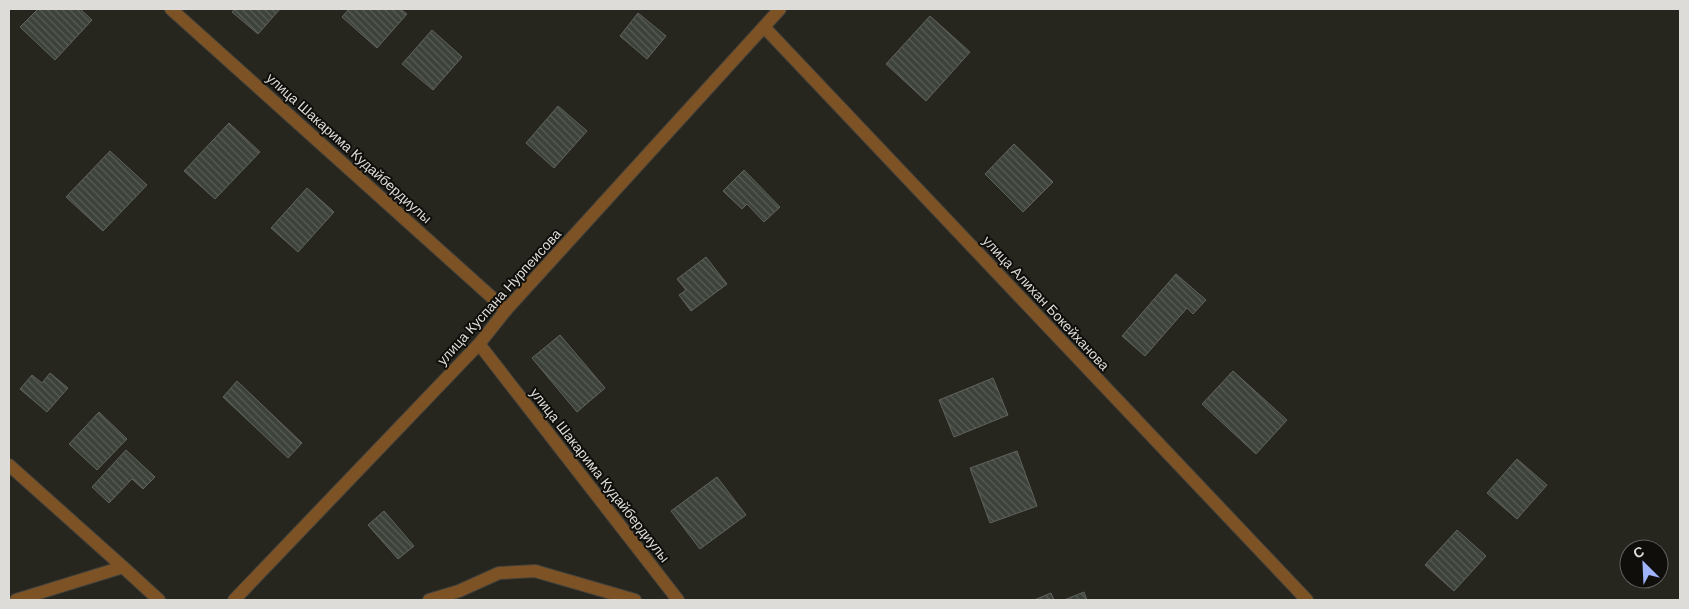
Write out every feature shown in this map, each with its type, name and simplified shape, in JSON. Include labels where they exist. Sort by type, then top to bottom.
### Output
[{"type":"street","name":"улица Шакарима Кудайбердиулы","points":[[171,9],[506,310]]},
{"type":"street","name":"улица Куспана Нурпеисова","points":[[234,600],[479,344],[506,310],[780,9]]},
{"type":"street","name":"улица Алихан Бокейханова","points":[[764,27],[1307,600]]},
{"type":"street","name":"улица Шакарима Кудайбердиулы","points":[[479,344],[678,600]]},
{"type":"street","points":[[9,465],[159,600]]},
{"type":"street","points":[[16,600],[123,567]]},
{"type":"street","points":[[429,600],[459,591],[499,573],[535,571],[635,600]]},
{"type":"building","points":[[38,9],[80,9],[92,20],[55,60],[20,27]]},
{"type":"building","points":[[235,9],[280,9],[258,34],[232,12]]},
{"type":"building","points":[[349,9],[400,9],[407,14],[377,48],[342,17]]},
{"type":"building","points":[[638,13],[666,36],[647,59],[620,36]]},
{"type":"building","points":[[930,16],[970,52],[926,101],[886,64]]},
{"type":"building","points":[[432,30],[462,57],[433,90],[402,64]]},
{"type":"building","points":[[558,106],[587,131],[554,168],[526,143]]},
{"type":"building","points":[[229,123],[260,152],[215,199],[184,171]]},
{"type":"building","points":[[1014,144],[1053,182],[1023,212],[985,174]]},
{"type":"building","points":[[110,151],[147,185],[103,231],[66,197]]},
{"type":"building","points":[[744,170],[780,207],[764,222],[747,204],[742,209],[723,191]]},
{"type":"building","points":[[307,188],[334,212],[298,252],[271,228]]},
{"type":"building","points":[[706,257],[727,284],[691,311],[679,295],[686,290],[677,279]]},
{"type":"building","points":[[1176,274],[1206,300],[1193,314],[1187,308],[1145,356],[1122,336]]},
{"type":"building","points":[[560,335],[605,388],[577,412],[532,358]]},
{"type":"building","points":[[1233,371],[1287,420],[1256,454],[1202,404]]},
{"type":"building","points":[[50,373],[68,388],[47,412],[20,389],[32,375],[42,383]]},
{"type":"building","points":[[993,378],[1008,415],[954,437],[939,400]]},
{"type":"building","points":[[237,381],[302,443],[288,458],[223,397]]},
{"type":"building","points":[[99,412],[127,439],[97,470],[69,444]]},
{"type":"building","points":[[126,450],[155,477],[143,489],[132,479],[109,503],[92,487]]},
{"type":"building","points":[[1017,451],[1037,506],[990,523],[970,468]]},
{"type":"building","points":[[1517,459],[1547,485],[1517,519],[1487,493]]},
{"type":"building","points":[[717,477],[746,515],[700,549],[671,511]]},
{"type":"building","points":[[384,511],[414,546],[398,559],[368,525]]},
{"type":"building","points":[[1457,530],[1486,556],[1454,591],[1425,565]]},
{"type":"building","points":[[1084,592],[1087,600],[1064,600]]},
{"type":"building","points":[[1051,593],[1054,600],[1034,600]]}]
